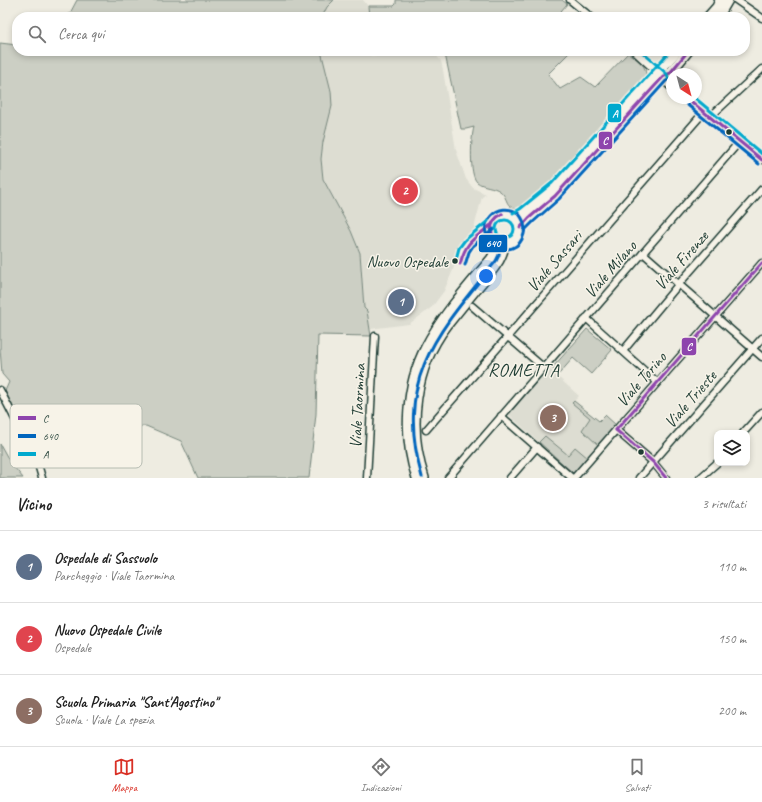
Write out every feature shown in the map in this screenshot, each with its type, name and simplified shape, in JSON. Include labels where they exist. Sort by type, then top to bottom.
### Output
[{"type":"main road","points":[[712,12],[720,0]]},
{"type":"main road","points":[[721,12],[728,0]]},
{"type":"main road","points":[[520,228],[525,221],[559,192],[661,77],[663,67],[673,56]]},
{"type":"main road","points":[[515,217],[524,213],[555,187],[661,77],[670,73],[684,56]]},
{"type":"main road","points":[[505,214],[515,217],[520,224],[520,228],[516,239],[505,244],[500,243],[495,239],[490,229],[494,219],[499,215],[505,214]]},
{"type":"main road","points":[[417,478],[413,466],[408,434],[409,403],[417,370],[426,347],[441,322],[492,258],[494,254],[495,239]]},
{"type":"main road","points":[[424,478],[419,462],[415,433],[416,402],[423,372],[432,349],[446,326],[498,263],[505,244]]},
{"type":"street","points":[[570,0],[585,12]]},
{"type":"street","points":[[736,0],[762,18]]},
{"type":"street","points":[[639,56],[666,82]]},
{"type":"street","points":[[710,117],[762,69]]},
{"type":"street","points":[[661,77],[666,78]]},
{"type":"street","points":[[694,104],[762,160]]},
{"type":"street","name":"Viale Sassari","points":[[426,430],[704,112]]},
{"type":"street","name":"Viale Milano","points":[[448,478],[740,142]]},
{"type":"street","name":"Viale Firenze","points":[[623,351],[678,284],[762,189]]},
{"type":"street","points":[[643,253],[762,357]]},
{"type":"street","name":"Viale Torino","points":[[573,478],[762,263]]},
{"type":"street","points":[[472,306],[543,367]]},
{"type":"street","points":[[586,318],[657,382]]},
{"type":"street","name":"Viale Taormina","points":[[367,478],[375,336]]},
{"type":"street","name":"Viale Trieste","points":[[639,478],[762,338]]},
{"type":"street","points":[[0,390],[10,409]]},
{"type":"street","points":[[746,430],[762,412]]},
{"type":"street","points":[[501,416],[573,478]]},
{"type":"street","points":[[616,430],[653,462],[666,478]]},
{"type":"street","points":[[510,478],[537,447]]},
{"type":"street","points":[[700,478],[714,466]]},
{"type":"street","points":[[39,468],[42,478]]},
{"type":"shaded area","points":[[77,0],[334,0],[324,12],[71,12]]},
{"type":"shaded area","points":[[334,0],[363,0],[368,6],[369,12],[324,12]]},
{"type":"shaded area","points":[[396,0],[562,0],[567,4],[560,12],[369,12],[368,6],[394,6],[396,4]]},
{"type":"shaded area","points":[[0,43],[12,44],[12,56],[322,56],[331,91],[332,106],[323,142],[321,159],[323,179],[351,231],[360,253],[364,308],[367,311],[371,336],[318,335],[316,414],[309,478],[198,478],[181,441],[146,426],[142,426],[142,404],[12,404],[5,391],[9,382],[2,374],[0,349]]},
{"type":"shaded area","points":[[321,56],[437,56],[441,61],[456,150],[466,179],[473,188],[486,194],[482,197],[473,232],[459,248],[453,270],[444,291],[432,307],[409,324],[370,329],[367,311],[364,308],[360,253],[351,231],[323,179],[321,159],[323,142]]},
{"type":"shaded area","points":[[445,56],[566,56],[548,74],[560,89],[581,77],[595,87],[625,56],[632,56],[638,60],[645,70],[645,78],[553,182],[519,209],[511,207],[500,191],[479,184],[474,178],[471,156],[474,127],[461,129]]},
{"type":"shaded area","points":[[587,329],[612,350],[591,374],[573,358],[559,374],[552,368]]},
{"type":"shaded area","points":[[548,368],[579,396],[574,401],[599,421],[605,415],[617,426],[574,474],[508,414]]},
{"type":"shaded area","points":[[574,401],[599,421],[605,415],[617,426],[599,446],[582,430],[590,418],[572,403]]},
{"type":"shaded area","points":[[545,436],[568,455],[575,447],[588,458],[574,474],[539,442]]},
{"type":"shaded area","points":[[0,444],[10,462],[10,468],[15,468],[23,478],[0,478]]},
{"type":"transit line","name":"A","points":[[647,56],[666,73]]},
{"type":"transit line","name":"A","points":[[513,213],[552,183],[666,56]]},
{"type":"transit line","name":"C","points":[[520,228],[529,218],[555,196],[663,77],[670,73],[684,56]]},
{"type":"transit line","name":"640","points":[[524,231],[559,199],[666,81]]},
{"type":"transit line","name":"640","points":[[686,104],[759,164]]},
{"type":"transit line","name":"C","points":[[694,104],[762,160]]},
{"type":"transit line","name":"A","points":[[702,104],[762,154]]},
{"type":"transit line","name":"640","points":[[518,213],[507,209],[494,213],[486,225],[486,233],[490,241],[496,246],[504,249],[512,248],[519,243],[524,234],[525,228],[519,214]]},
{"type":"transit line","name":"C","points":[[501,243],[496,241],[493,237],[491,229],[494,220],[502,214]]},
{"type":"transit line","name":"C","points":[[501,243],[493,236],[491,228],[494,220],[502,214]]},
{"type":"transit line","name":"A","points":[[501,220],[509,220],[514,225],[514,229],[512,236],[509,238],[501,238],[496,233],[496,225],[501,220]]},
{"type":"transit line","name":"A","points":[[455,263],[459,248],[465,240],[488,221]]},
{"type":"transit line","name":"C","points":[[460,264],[462,256],[471,241],[491,225]]},
{"type":"transit line","name":"640","points":[[465,265],[469,252],[473,246],[494,229]]},
{"type":"transit line","name":"640","points":[[422,477],[415,442],[414,411],[418,384],[427,358],[440,334],[456,311],[496,261],[499,255],[500,239]]},
{"type":"transit line","name":"C","points":[[616,430],[762,263]]},
{"type":"transit line","name":"C","points":[[616,430],[653,462],[666,478]]},
{"type":"place","name":"Nuovo Ospedale Civile","points":[[405,191]]},
{"type":"place","name":"Nuovo Ospedale","points":[[455,261]]},
{"type":"place","name":"Ospedale di Sassuolo","points":[[401,302]]},
{"type":"place","name":"Scuola Primaria \"Sant'Agostino\"","points":[[553,418]]},
{"type":"district","name":"ROMETTA","points":[[524,370]]}]
